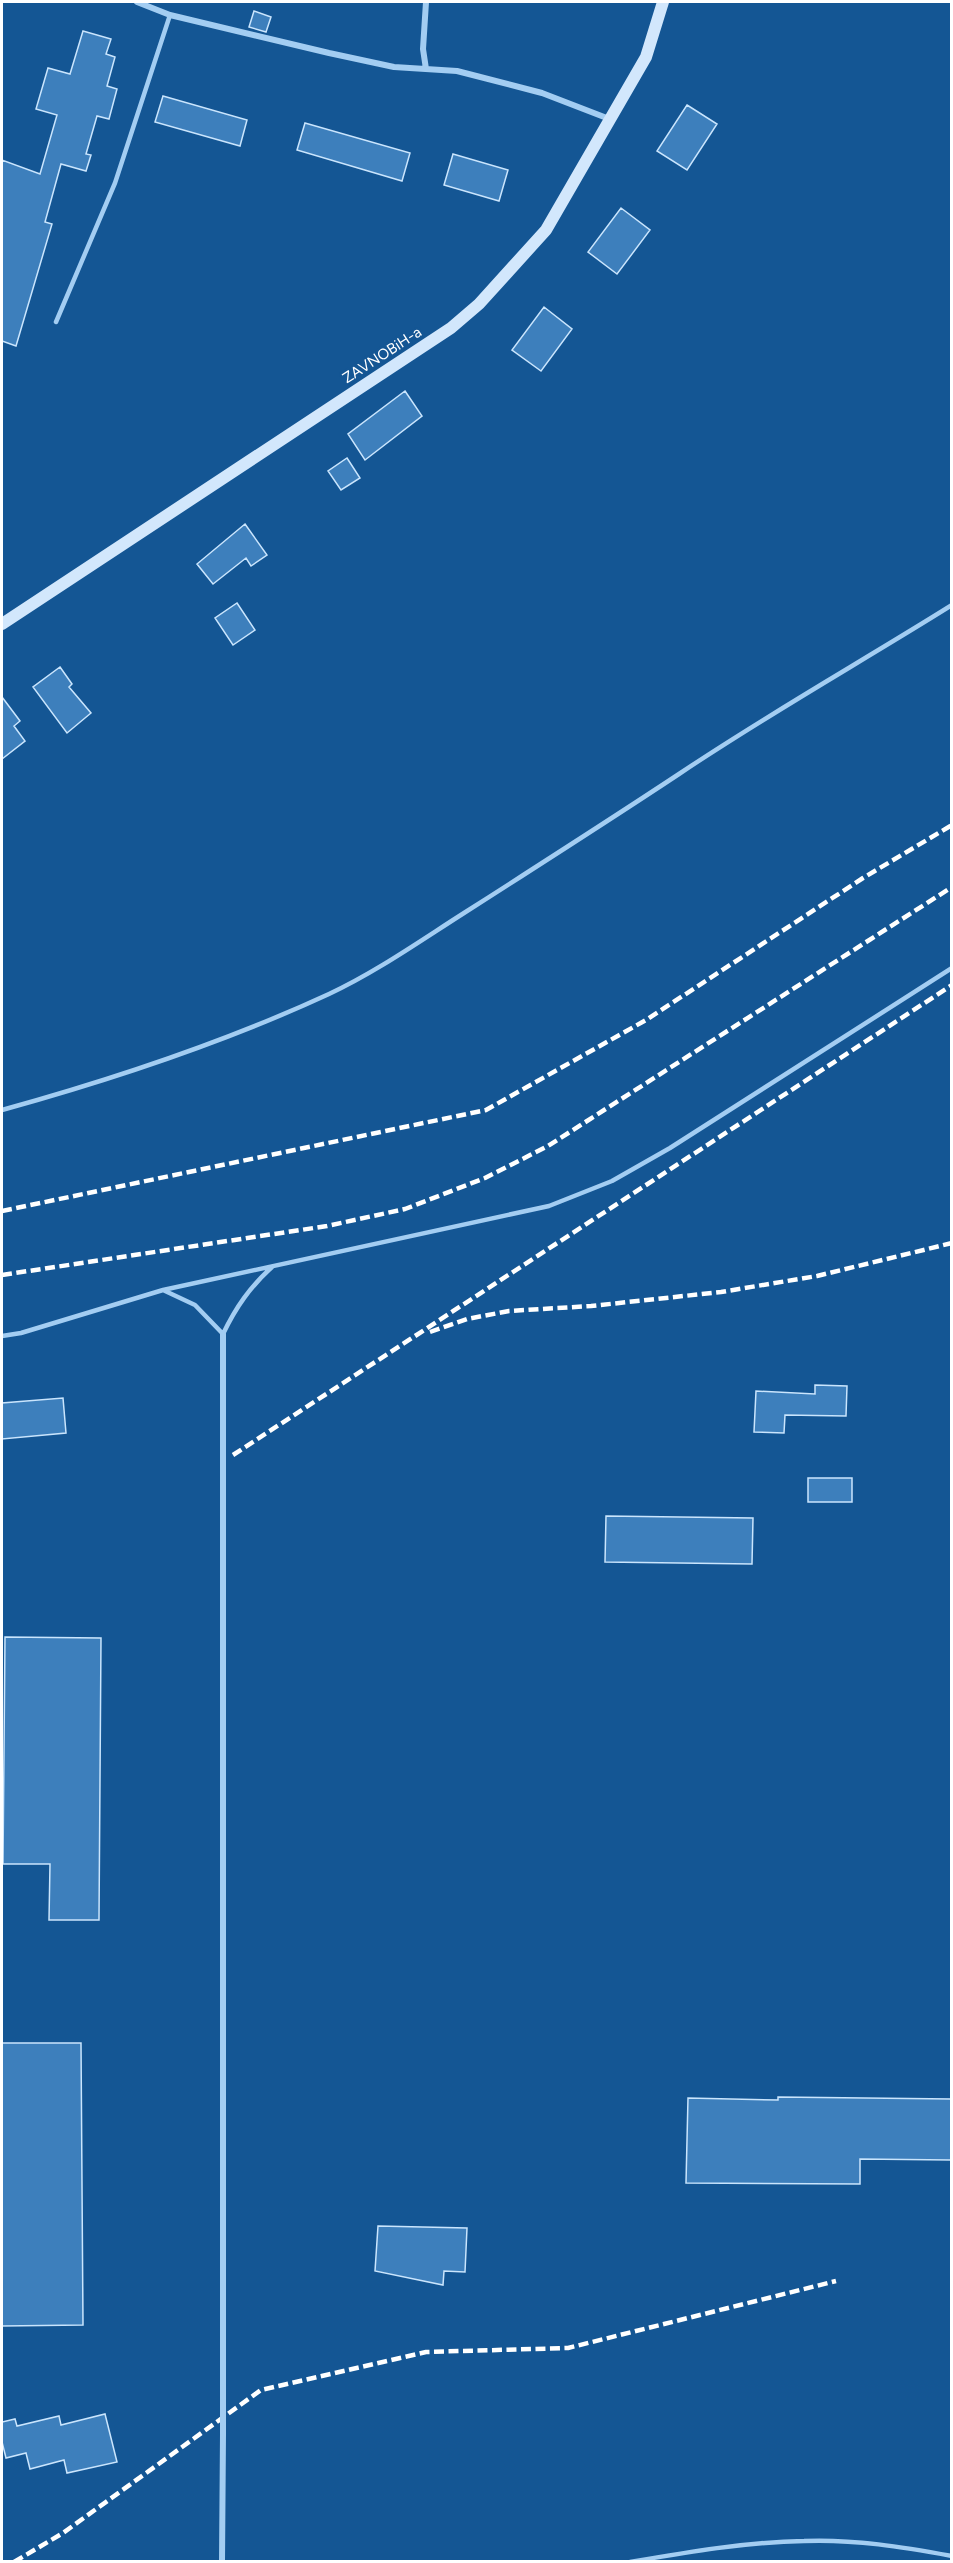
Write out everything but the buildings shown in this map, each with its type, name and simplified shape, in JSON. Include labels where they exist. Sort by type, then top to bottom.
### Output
[{"type":"main road","name":"ZAVNOBiH-a","points":[[2,624],[451,328],[479,303],[546,230],[612,120],[646,57],[663,2]]},
{"type":"street","points":[[137,2],[170,15],[340,56],[394,67],[457,71],[542,93],[612,120]]},
{"type":"street","points":[[426,2],[423,49],[426,69]]},
{"type":"street","points":[[222,2562],[223,1334]]},
{"type":"lane","points":[[56,322],[115,183],[170,15]]},
{"type":"lane","points":[[2,1110],[107,1081],[212,1044],[331,993],[408,949],[583,838],[754,723],[853,668],[951,605]]},
{"type":"lane","points":[[2,1336],[21,1333],[164,1290],[549,1206],[612,1181],[670,1148],[951,968]]},
{"type":"lane","points":[[164,1290],[195,1305],[223,1334],[237,1305],[254,1283],[274,1265]]},
{"type":"lane","points":[[630,2562],[720,2547],[806,2541],[899,2546],[951,2556]]},
{"type":"railway","points":[[2,1211],[486,1110],[646,1020],[863,878],[952,825]]},
{"type":"railway","points":[[2,1275],[327,1226],[405,1209],[485,1178],[548,1146],[952,887]]},
{"type":"railway","points":[[233,1455],[952,985]]},
{"type":"railway","points":[[430,1332],[467,1319],[509,1311],[591,1306],[721,1292],[817,1276],[952,1243]]},
{"type":"railway","points":[[14,2562],[63,2533],[261,2390],[426,2352],[568,2348],[836,2281]]}]
